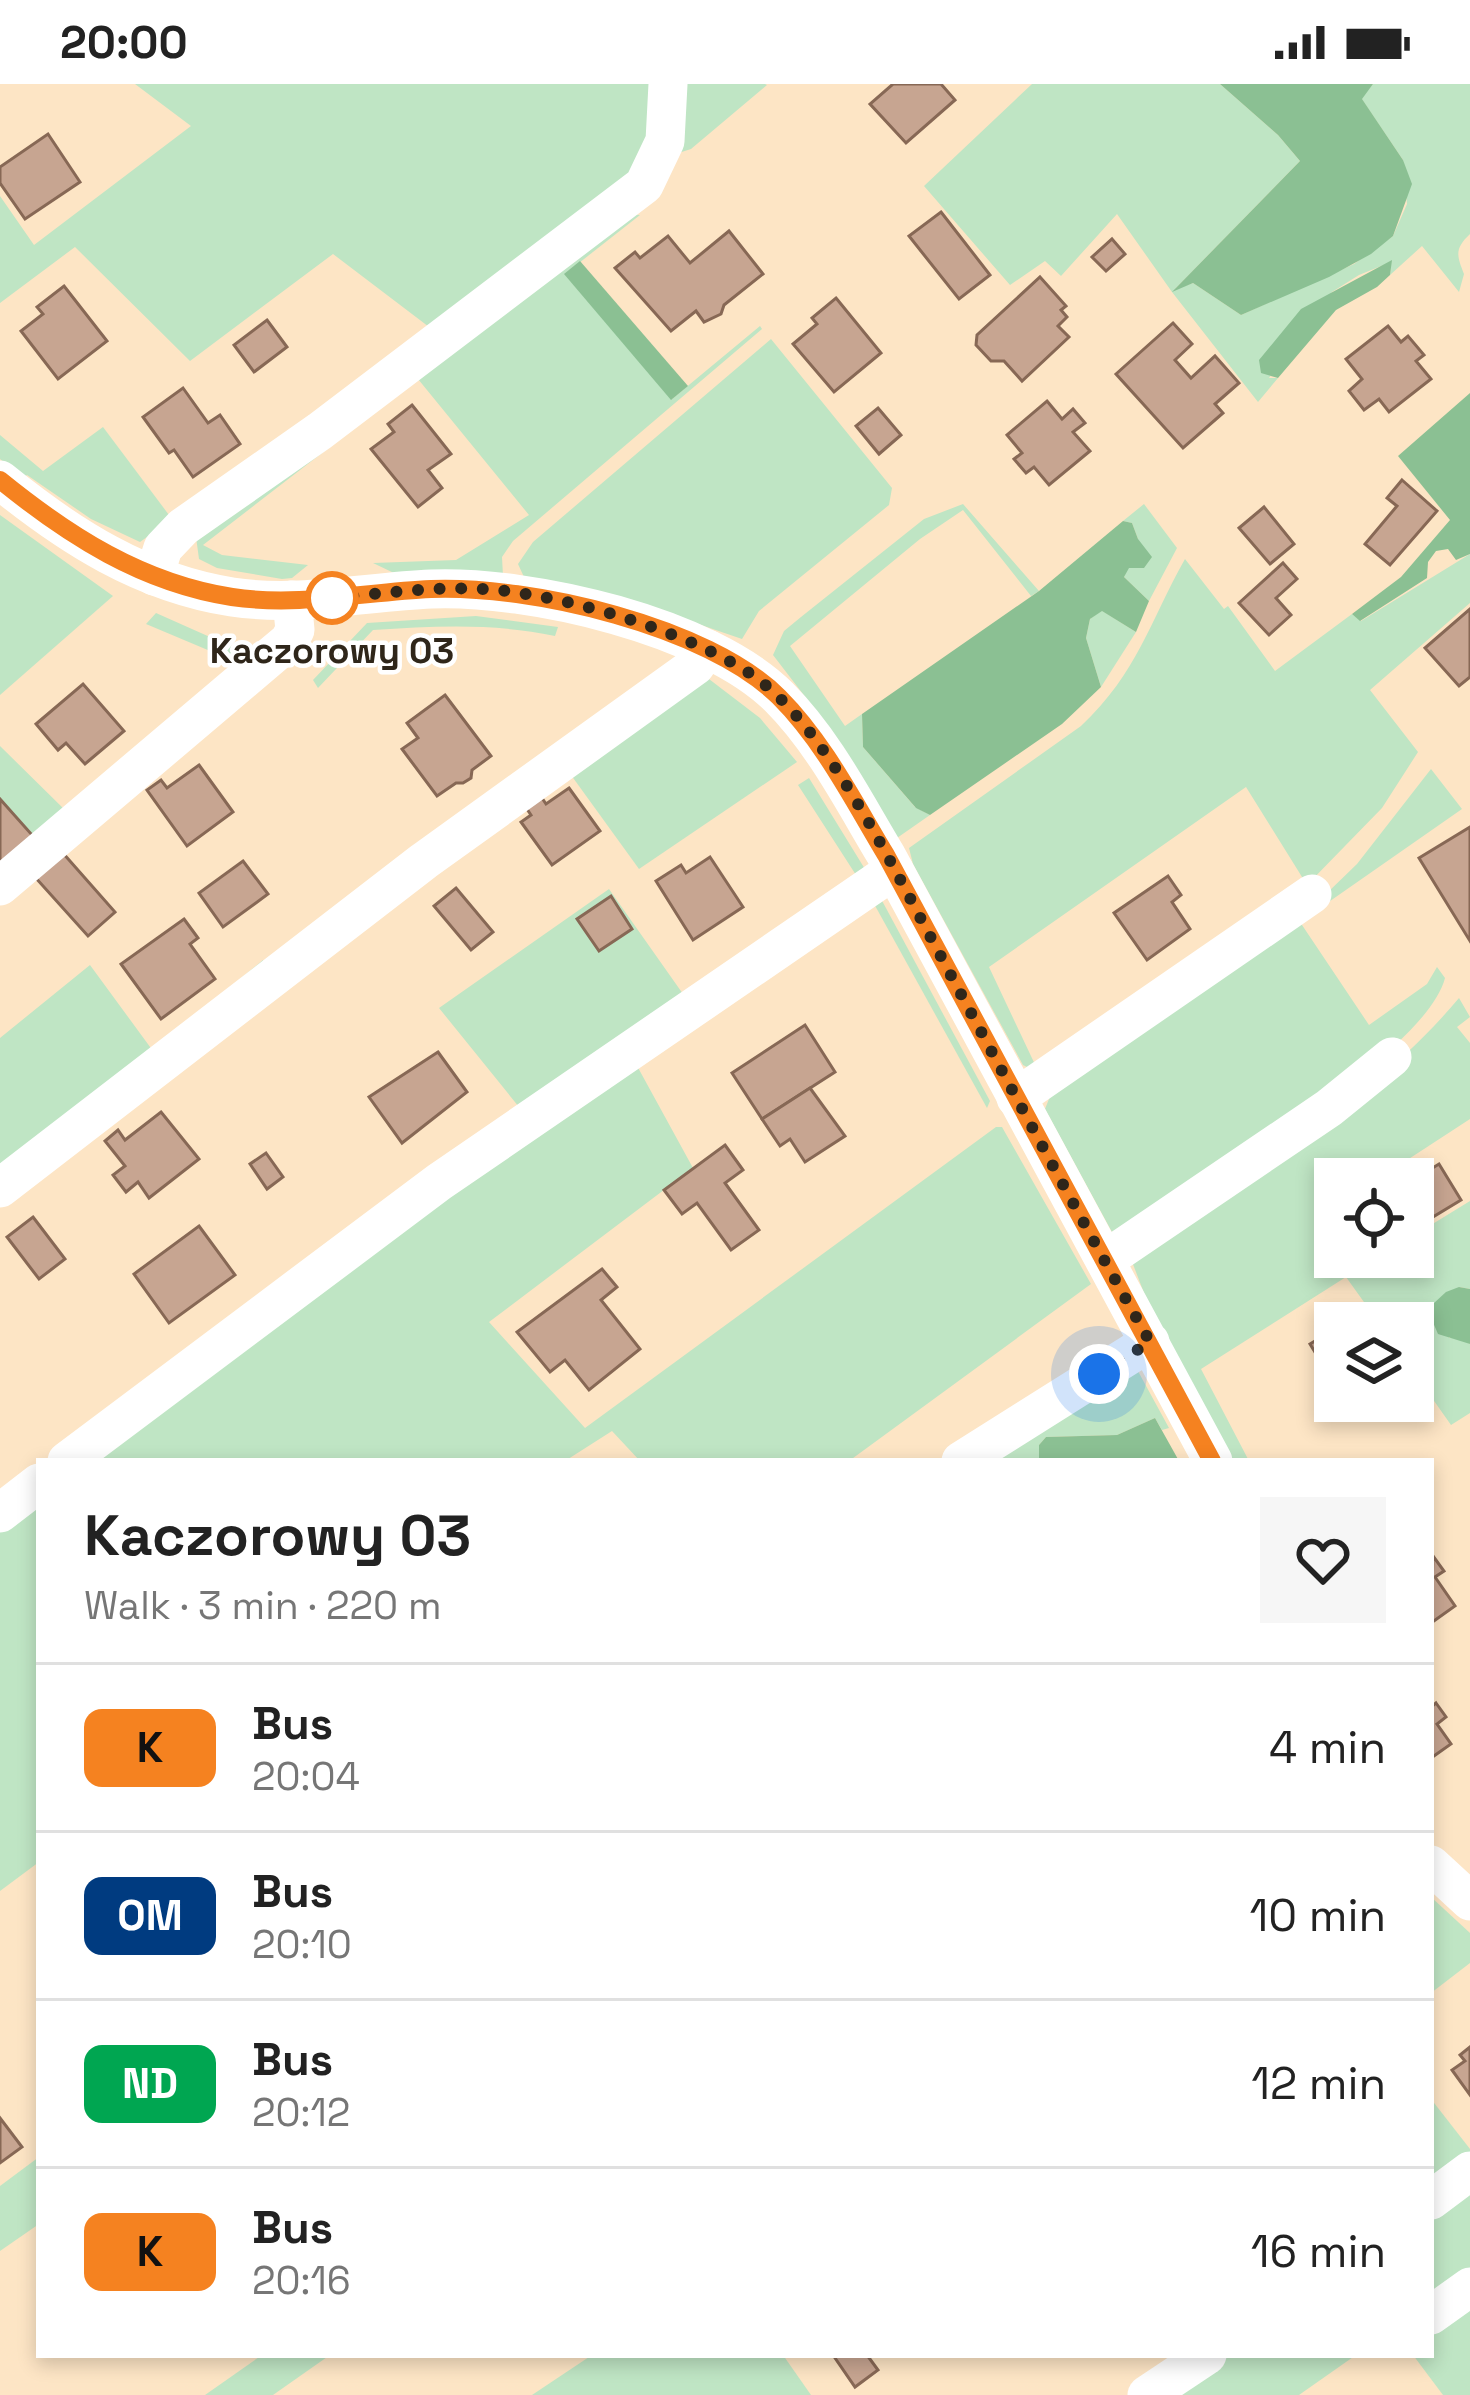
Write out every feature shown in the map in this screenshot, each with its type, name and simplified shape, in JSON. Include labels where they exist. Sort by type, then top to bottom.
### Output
[{"type":"street","points":[[154,576],[163,548],[183,527],[320,431],[644,185],[664,141],[668,84]]},
{"type":"street","points":[[0,480],[78,538],[129,567],[230,597],[292,600],[431,589],[514,592],[661,630],[707,649],[756,678],[796,716],[827,758],[894,869],[1211,1458]]},
{"type":"street","points":[[0,886],[289,641],[295,630],[292,600]]},
{"type":"street","points":[[0,1188],[424,861],[695,666],[707,649]]},
{"type":"street","points":[[71,1458],[456,1170],[894,869]]},
{"type":"street","points":[[1016,1099],[1312,895]]},
{"type":"street","points":[[1105,1260],[1329,1108],[1392,1057]]},
{"type":"street","points":[[966,1458],[1150,1342]]},
{"type":"street","points":[[0,1513],[36,1485]]},
{"type":"street","points":[[1434,1868],[1470,1901]]},
{"type":"street","points":[[1434,2198],[1470,2171]]},
{"type":"street","points":[[1434,2313],[1470,2287]]},
{"type":"street","points":[[1147,2395],[1202,2358]]},
{"type":"green space","points":[[135,84],[660,84],[645,164],[437,333],[333,254],[190,361],[75,247],[0,303],[0,196],[34,245],[191,126]]},
{"type":"green space","points":[[676,84],[767,85],[691,149],[666,157]]},
{"type":"green space","points":[[1032,84],[1220,84],[1278,135],[1300,161],[1175,289],[1193,283],[1241,315],[1354,264],[1393,236],[1407,204],[1403,160],[1361,98],[1373,84],[1470,84],[1470,234],[1458,253],[1464,274],[1459,292],[1422,246],[1390,275],[1391,262],[1359,275],[1332,292],[1269,378],[1278,378],[1258,402],[1117,214],[1061,276],[1045,261],[1010,285],[924,186]]},
{"type":"green space","points":[[1220,84],[1373,84],[1362,99],[1403,160],[1412,184],[1393,236],[1371,254],[1241,315],[1193,283],[1172,292],[1300,161]]},
{"type":"green space","points":[[628,214],[640,215],[565,274],[672,399],[760,326],[762,329],[513,541],[502,557],[503,576],[396,574],[373,563],[456,560],[529,515],[418,379],[203,545],[222,555],[308,565],[292,578],[282,579],[217,568],[199,559],[196,537]]},
{"type":"green space","points":[[1392,260],[1390,275],[1336,310],[1278,378],[1261,373],[1259,360],[1301,309]]},
{"type":"green space","points":[[580,261],[688,386],[671,400],[564,274]]},
{"type":"green space","points":[[771,339],[892,488],[889,505],[759,611],[742,639],[631,601],[524,577],[518,564],[533,542]]},
{"type":"green space","points":[[1470,393],[1470,554],[1456,560],[1448,549],[1436,551],[1428,562],[1427,578],[1360,621],[1352,614],[1401,577],[1450,520],[1398,456]]},
{"type":"green space","points":[[103,427],[172,519],[140,542],[91,519],[0,459],[0,435],[43,471]]},
{"type":"green space","points":[[963,504],[1039,591],[1031,596],[963,510],[920,539],[790,646],[845,726],[862,714],[863,747],[915,807],[930,815],[897,838],[813,707],[773,655],[784,631],[924,519]]},
{"type":"green space","points":[[1144,504],[1177,548],[1149,601],[1124,577],[1138,539],[1132,523],[1123,521]]},
{"type":"green space","points":[[0,515],[113,596],[0,695]]},
{"type":"green space","points":[[1123,521],[1132,523],[1152,557],[1144,568],[1129,568],[1124,577],[1149,601],[1136,632],[1102,611],[1090,619],[1086,638],[1101,687],[1062,724],[930,815],[916,808],[863,747],[862,714],[1039,591]]},
{"type":"green space","points":[[1470,554],[1470,603],[1370,690],[1418,752],[1382,808],[1307,885],[1246,787],[989,967],[1039,1073],[1023,1065],[913,864],[909,848],[1081,726],[1129,666],[1185,559],[1224,609],[1228,606],[1275,671],[1352,614],[1361,621]]},
{"type":"green space","points":[[1101,610],[1136,632],[1101,687],[1086,638],[1090,619]]},
{"type":"green space","points":[[156,613],[257,658],[0,878],[0,746],[67,812],[241,664],[146,624]]},
{"type":"green space","points":[[476,616],[558,627],[555,636],[487,627],[373,630],[318,688],[313,680],[367,623]]},
{"type":"green space","points":[[705,676],[760,718],[797,762],[639,869],[571,775]]},
{"type":"green space","points":[[1431,769],[1462,809],[1300,922],[1369,1025],[1427,984],[1437,967],[1445,978],[1428,1010],[1395,1045],[1299,1119],[1113,1234],[1045,1109],[1051,1094],[1326,894],[1357,864]]},
{"type":"green space","points":[[809,778],[868,874],[519,1107],[439,1008],[609,889],[683,994],[856,875],[798,785]]},
{"type":"green space","points":[[880,897],[990,1101],[987,1108],[873,902]]},
{"type":"green space","points":[[263,960],[263,973],[0,1177],[0,1038],[90,965],[153,1051]]},
{"type":"green space","points":[[1459,998],[1470,1017],[1457,1027],[1470,1043],[1470,1119],[1410,1158],[1314,1158],[1314,1278],[1344,1278],[1201,1369],[1247,1458],[1229,1458],[1131,1259],[1260,1169],[1387,1071]]},
{"type":"green space","points":[[636,1064],[693,1168],[489,1322],[585,1428],[996,1127],[1002,1127],[1091,1284],[853,1458],[637,1458],[612,1431],[570,1458],[82,1458]]},
{"type":"green space","points":[[1470,1201],[1470,1289],[1459,1287],[1449,1338],[1459,1337],[1470,1344],[1470,1413],[1451,1425],[1434,1401],[1434,1302],[1364,1302],[1347,1278],[1434,1278],[1434,1223]]},
{"type":"green space","points":[[1470,1289],[1470,1344],[1438,1334],[1434,1303],[1446,1292]]},
{"type":"green space","points":[[1133,1362],[1169,1428],[1162,1430],[1155,1418],[1117,1435],[1046,1437],[1039,1445],[1039,1458],[979,1458]]},
{"type":"green space","points":[[1155,1418],[1177,1458],[1039,1458],[1039,1445],[1046,1437],[1117,1435]]},
{"type":"green space","points":[[36,1493],[36,1864],[0,1891],[0,1521]]},
{"type":"green space","points":[[1434,1900],[1470,1933],[1470,1963],[1434,1991]]},
{"type":"green space","points":[[1434,2103],[1470,2149],[1470,2161],[1434,2188]]},
{"type":"green space","points":[[36,2159],[36,2226],[0,2251],[0,2186]]},
{"type":"green space","points":[[1470,2182],[1470,2275],[1434,2300],[1434,2208]]},
{"type":"green space","points":[[1470,2300],[1470,2395],[1443,2395],[1415,2358],[1434,2358],[1434,2326]]},
{"type":"green space","points":[[258,2358],[326,2358],[273,2395],[205,2395]]},
{"type":"green space","points":[[588,2358],[785,2358],[811,2395],[532,2395]]},
{"type":"green space","points":[[1216,2358],[1352,2358],[1299,2395],[1161,2395]]},
{"type":"building","points":[[893,84],[941,84],[955,100],[906,143],[870,104]]},
{"type":"building","points":[[48,134],[80,182],[25,219],[0,183],[0,167]]},
{"type":"building","points":[[941,212],[990,275],[959,299],[909,236]]},
{"type":"building","points":[[729,231],[763,274],[724,305],[721,314],[704,322],[696,311],[671,331],[615,268],[635,252],[640,258],[668,236],[690,263]]},
{"type":"building","points":[[1112,239],[1125,254],[1106,271],[1092,257]]},
{"type":"building","points":[[1040,277],[1066,306],[1061,310],[1067,317],[1058,326],[1069,337],[1022,381],[1004,361],[991,361],[976,345],[977,335]]},
{"type":"building","points":[[64,286],[107,341],[58,379],[21,331],[43,314],[37,307]]},
{"type":"building","points":[[836,298],[881,353],[834,392],[793,344],[817,324],[812,318]]},
{"type":"building","points":[[267,320],[287,347],[254,372],[234,345]]},
{"type":"building","points":[[1173,323],[1192,344],[1175,360],[1191,378],[1215,356],[1239,383],[1215,404],[1223,413],[1183,448],[1116,374]]},
{"type":"building","points":[[1388,326],[1401,342],[1408,336],[1424,355],[1416,361],[1431,379],[1389,412],[1379,399],[1364,410],[1349,391],[1362,379],[1346,359]]},
{"type":"building","points":[[183,388],[208,423],[220,415],[240,444],[193,477],[143,417]]},
{"type":"building","points":[[1047,401],[1062,419],[1073,409],[1085,423],[1073,432],[1090,451],[1049,485],[1034,467],[1026,473],[1014,459],[1022,453],[1007,435]]},
{"type":"building","points":[[412,405],[451,454],[428,470],[442,488],[418,507],[371,449],[394,432],[388,424]]},
{"type":"building","points":[[878,408],[901,435],[879,454],[856,426]]},
{"type":"building","points":[[1402,480],[1437,511],[1390,565],[1365,544],[1397,506],[1387,498]]},
{"type":"building","points":[[1264,507],[1294,544],[1270,564],[1239,528]]},
{"type":"building","points":[[1283,563],[1297,579],[1276,598],[1291,615],[1269,635],[1239,603]]},
{"type":"building","points":[[1470,609],[1470,677],[1459,686],[1425,648]]},
{"type":"building","points":[[83,684],[124,731],[85,764],[66,743],[58,750],[36,724]]},
{"type":"building","points":[[445,695],[491,756],[472,770],[471,778],[437,796],[402,749],[418,738],[407,723]]},
{"type":"building","points":[[199,765],[233,812],[187,846],[147,790],[161,780],[167,788]]},
{"type":"building","points":[[569,788],[600,831],[552,865],[521,822],[531,815],[525,806],[540,795],[546,804]]},
{"type":"building","points":[[0,799],[33,836],[0,865]]},
{"type":"building","points":[[1470,827],[1470,941],[1419,858]]},
{"type":"building","points":[[62,852],[115,912],[88,936],[34,876]]},
{"type":"building","points":[[710,857],[743,907],[693,940],[656,881],[681,865],[686,873]]},
{"type":"building","points":[[243,861],[268,894],[223,927],[199,893]]},
{"type":"building","points":[[1168,876],[1181,895],[1172,902],[1190,929],[1147,960],[1114,913]]},
{"type":"building","points":[[456,888],[493,932],[471,950],[434,906]]},
{"type":"building","points":[[611,896],[632,929],[599,951],[577,919]]},
{"type":"building","points":[[184,919],[198,938],[190,944],[215,979],[161,1019],[121,964]]},
{"type":"building","points":[[805,1025],[835,1072],[762,1119],[732,1073]]},
{"type":"building","points":[[438,1052],[467,1092],[402,1143],[369,1097]]},
{"type":"building","points":[[810,1088],[845,1136],[805,1162],[790,1139],[780,1146],[762,1119]]},
{"type":"building","points":[[161,1112],[199,1159],[149,1198],[138,1182],[126,1192],[113,1175],[125,1166],[105,1141],[118,1130],[125,1140]]},
{"type":"building","points":[[725,1145],[743,1170],[725,1183],[759,1230],[731,1250],[697,1203],[682,1214],[664,1190]]},
{"type":"building","points":[[266,1153],[283,1177],[267,1189],[250,1164]]},
{"type":"building","points":[[1439,1164],[1461,1200],[1434,1216],[1434,1167]]},
{"type":"building","points":[[33,1217],[65,1259],[39,1279],[7,1237]]},
{"type":"building","points":[[199,1226],[235,1275],[169,1323],[134,1274]]},
{"type":"building","points":[[602,1269],[617,1287],[601,1300],[640,1349],[589,1390],[565,1360],[550,1372],[517,1332]]},
{"type":"building","points":[[1434,1557],[1444,1571],[1435,1577],[1455,1606],[1434,1621]]},
{"type":"building","points":[[1434,1705],[1446,1717],[1437,1724],[1451,1744],[1434,1756]]},
{"type":"building","points":[[1470,2047],[1470,2095],[1452,2070],[1465,2061],[1460,2055]]},
{"type":"building","points":[[0,2118],[22,2147],[0,2163]]},
{"type":"building","points":[[835,2358],[869,2358],[878,2370],[855,2387]]},
{"type":"bus line","name":"K","points":[[0,480],[31,506],[112,558],[198,590],[254,600],[431,589],[514,592],[683,638],[734,663],[769,688],[827,758],[886,855],[1211,1458]]},
{"type":"place","name":"Kaczorowy 03","points":[[332,598]]},
{"type":"route","points":[[332,598],[431,589],[514,592],[683,638],[739,667],[781,699],[827,758],[886,855],[1150,1342],[1099,1374]]}]
